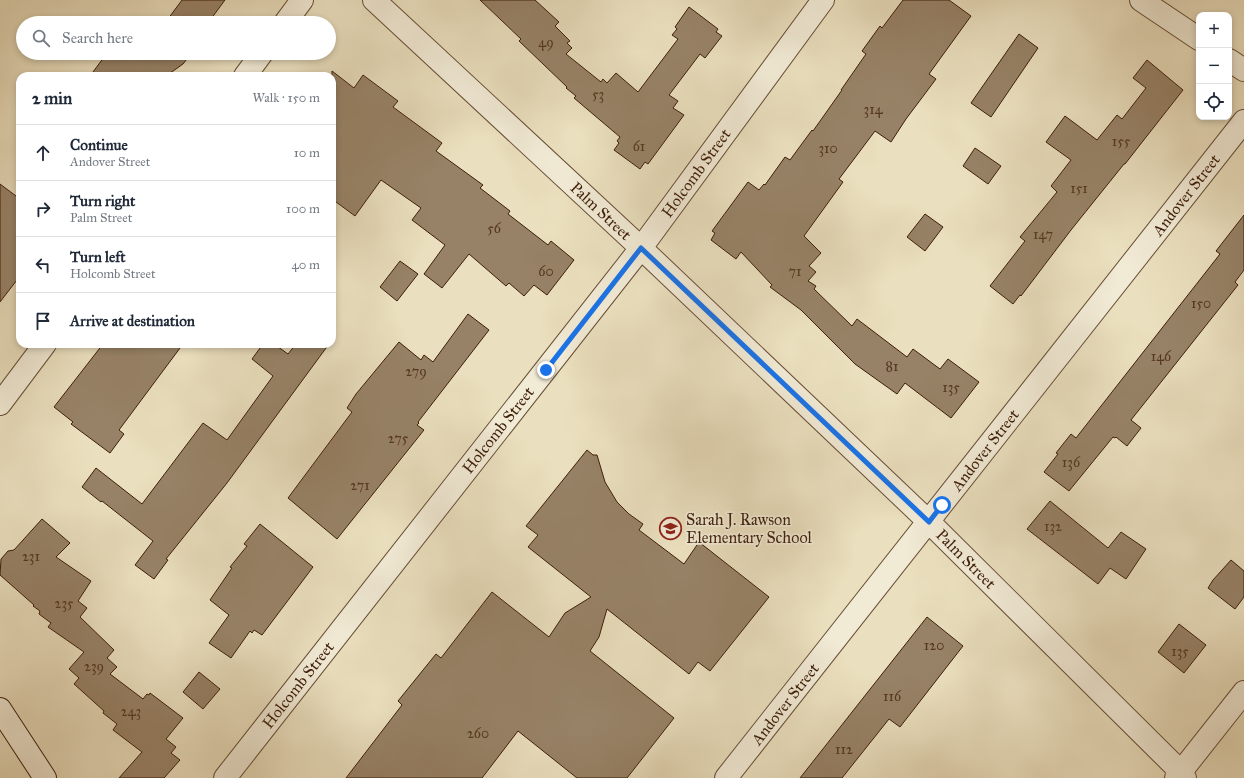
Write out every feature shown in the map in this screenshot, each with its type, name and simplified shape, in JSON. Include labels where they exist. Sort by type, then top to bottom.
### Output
[{"type":"street","points":[[290,16],[302,0]]},
{"type":"street","name":"Palm Street","points":[[374,0],[641,248],[929,522],[1181,776]]},
{"type":"street","name":"Holcomb Street","points":[[225,778],[641,248],[823,0]]},
{"type":"street","points":[[1142,0],[1196,37]]},
{"type":"street","points":[[248,72],[257,60]]},
{"type":"street","points":[[1232,62],[1244,70]]},
{"type":"street","name":"Andover Street","points":[[726,778],[1244,121]]},
{"type":"street","points":[[0,404],[42,348]]},
{"type":"street","points":[[1181,776],[1244,692]]},
{"type":"street","points":[[0,709],[45,778]]},
{"type":"building","points":[[182,0],[225,0],[213,16],[170,16]]},
{"type":"building","points":[[480,0],[535,0],[559,22],[555,26],[570,41],[567,43],[572,48],[566,54],[601,82],[603,79],[607,83],[616,73],[638,92],[678,39],[672,35],[677,29],[675,27],[689,7],[718,29],[716,32],[722,36],[705,58],[700,54],[669,95],[678,101],[673,108],[684,115],[648,164],[645,162],[640,169],[614,150],[619,143],[617,141],[620,137],[574,98],[576,96],[519,41],[521,39]]},
{"type":"building","points":[[903,0],[949,0],[971,16],[929,74],[936,79],[891,142],[875,131],[839,179],[843,182],[804,236],[821,253],[809,266],[816,272],[808,281],[816,286],[814,289],[852,326],[857,319],[907,357],[913,349],[940,369],[948,359],[979,382],[951,418],[905,383],[897,394],[855,364],[801,310],[770,287],[772,285],[741,252],[736,259],[711,240],[715,233],[712,231],[748,182],[759,190],[764,184],[765,185],[785,157],[790,160],[812,130],[813,131],[866,54],[862,51],[880,26],[882,28]]},
{"type":"building","points":[[1019,34],[1038,48],[991,117],[971,103]]},
{"type":"building","points":[[102,60],[186,60],[172,72],[93,72]]},
{"type":"building","points":[[1147,60],[1183,90],[1071,230],[1021,296],[1020,295],[1013,304],[990,286],[1025,241],[1020,237],[1057,192],[1051,186],[1071,160],[1046,142],[1065,116],[1097,140],[1117,115],[1122,119],[1146,88],[1133,78]]},
{"type":"building","points":[[336,74],[354,88],[363,75],[398,101],[393,107],[442,143],[436,151],[483,185],[480,188],[510,211],[508,214],[548,245],[551,241],[574,260],[547,295],[534,285],[524,296],[509,283],[506,286],[469,254],[442,288],[424,274],[445,245],[412,220],[421,208],[381,180],[355,216],[336,202]]},
{"type":"building","points":[[975,148],[1001,166],[988,184],[963,166]]},
{"type":"building","points":[[0,184],[16,196],[16,281],[0,302]]},
{"type":"building","points":[[925,214],[943,227],[925,251],[907,237]]},
{"type":"building","points":[[1244,215],[1244,270],[1235,282],[1238,285],[1131,420],[1141,428],[1127,446],[1116,437],[1113,437],[1069,491],[1044,472],[1058,454],[1056,453],[1071,434],[1076,438],[1220,254],[1216,251]]},
{"type":"building","points":[[400,261],[418,274],[397,301],[380,287]]},
{"type":"building","points":[[468,314],[489,330],[418,422],[419,423],[417,425],[424,430],[337,539],[288,498],[352,412],[347,408],[356,394],[399,342],[421,360],[424,355],[433,362]]},
{"type":"building","points":[[100,348],[180,348],[119,430],[124,434],[110,453],[71,424],[73,422],[54,407]]},
{"type":"building","points":[[260,348],[280,348],[288,354],[293,348],[326,348],[227,483],[166,559],[168,560],[154,579],[135,565],[153,541],[82,487],[96,468],[142,504],[203,423],[227,440],[273,376],[252,359]]},
{"type":"building","points":[[587,450],[593,455],[597,455],[605,482],[617,502],[629,514],[643,524],[639,530],[684,564],[699,542],[769,597],[710,671],[698,662],[689,674],[607,609],[599,637],[590,651],[674,718],[627,778],[577,778],[518,731],[482,778],[346,778],[402,705],[398,701],[436,654],[441,658],[492,592],[549,637],[565,613],[591,597],[528,547],[538,535],[526,526]]},
{"type":"building","points":[[1050,501],[1108,548],[1121,532],[1146,549],[1126,579],[1110,568],[1098,584],[1027,529]]},
{"type":"building","points":[[42,519],[70,543],[56,557],[91,581],[78,601],[87,608],[80,617],[114,650],[107,658],[117,667],[110,674],[143,699],[150,693],[183,718],[166,739],[176,747],[171,753],[180,760],[164,778],[119,778],[142,752],[113,730],[117,724],[103,713],[104,711],[74,684],[79,678],[69,669],[84,652],[48,627],[51,623],[39,614],[40,611],[0,575],[1,559],[8,551],[14,550]]},
{"type":"building","points":[[260,524],[313,567],[262,635],[254,630],[252,633],[250,631],[231,658],[209,643],[229,615],[210,600],[232,568],[230,567],[247,546],[244,544]]},
{"type":"building","points":[[1231,560],[1244,571],[1244,597],[1235,609],[1208,588],[1213,580]]},
{"type":"building","points":[[927,617],[963,646],[900,727],[889,719],[842,778],[800,778]]},
{"type":"building","points":[[1179,624],[1206,645],[1184,673],[1158,652]]},
{"type":"building","points":[[199,672],[220,689],[203,709],[183,692]]},
{"type":"place","name":"Sarah J. Rawson Elementary School","points":[[671,528]]},
{"type":"route","points":[[546,370],[641,248],[929,522],[942,505]]}]
